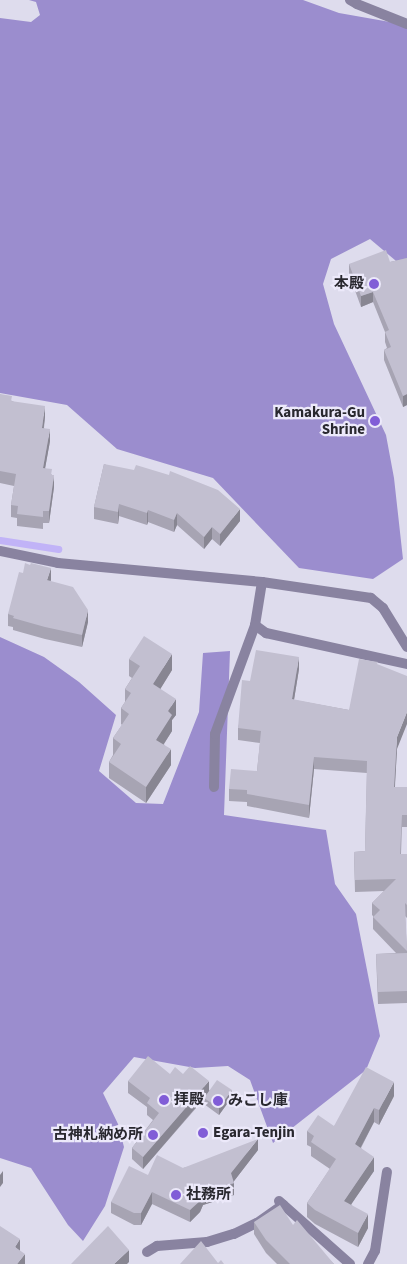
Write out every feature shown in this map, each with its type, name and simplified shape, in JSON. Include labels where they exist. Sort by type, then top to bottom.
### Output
[{"type":"street","points":[[350,0],[407,24]]},
{"type":"street","points":[[0,552],[58,563],[262,582],[371,598],[383,608],[407,647]]},
{"type":"street","points":[[214,787],[215,734],[255,624],[262,582]]},
{"type":"street","points":[[255,624],[266,634],[407,664]]},
{"type":"street","points":[[368,1264],[375,1250],[387,1172]]},
{"type":"street","points":[[147,1252],[157,1246],[207,1242],[234,1234],[257,1223],[281,1203],[350,1264]]},
{"type":"shaded area","points":[[29,0],[303,0],[339,13],[407,25],[407,265],[402,266],[370,239],[331,259],[323,284],[334,324],[386,435],[394,478],[403,559],[373,579],[299,568],[213,478],[117,449],[67,405],[0,393],[0,18],[31,22],[40,15],[36,2]]},
{"type":"shaded area","points":[[0,637],[44,657],[79,682],[116,715],[99,771],[136,803],[163,804],[199,712],[203,653],[230,651],[224,815],[326,830],[335,884],[356,914],[380,1036],[366,1070],[273,1143],[250,1080],[228,1066],[195,1068],[134,1057],[103,1093],[118,1124],[124,1147],[105,1206],[83,1241],[68,1225],[31,1168],[0,1158]]},
{"type":"building","points":[[386,250],[390,262],[407,258],[407,394],[403,396],[384,350],[391,347],[385,332],[389,330],[373,292],[361,296],[349,264]]},
{"type":"building","points":[[0,394],[12,396],[11,401],[45,406],[42,428],[50,429],[43,468],[52,469],[51,475],[54,475],[49,511],[43,511],[43,517],[17,514],[18,506],[11,505],[16,474],[0,471]]},
{"type":"building","points":[[104,464],[134,470],[136,465],[169,475],[170,471],[218,490],[240,509],[220,534],[212,527],[204,537],[177,513],[174,520],[148,510],[147,513],[119,504],[118,512],[94,507]]},
{"type":"building","points":[[25,563],[51,568],[47,580],[73,587],[88,610],[82,635],[13,618],[14,616],[8,614],[19,572],[23,573]]},
{"type":"building","points":[[144,636],[172,654],[153,684],[176,699],[168,711],[172,715],[156,740],[171,749],[146,787],[109,762],[121,744],[113,738],[129,714],[121,708],[131,693],[125,689],[140,666],[129,659]]},
{"type":"building","points":[[256,650],[299,657],[292,699],[349,710],[359,659],[378,662],[377,664],[407,676],[407,712],[397,737],[394,787],[407,787],[407,815],[402,815],[400,854],[407,854],[407,905],[405,903],[407,951],[373,917],[380,910],[372,903],[396,879],[355,880],[354,852],[365,851],[367,761],[314,757],[309,805],[247,794],[247,790],[229,789],[231,769],[257,771],[261,731],[238,728],[242,680],[250,681]]},
{"type":"building","points":[[407,953],[407,991],[378,992],[376,954]]},
{"type":"building","points":[[148,1056],[170,1074],[175,1067],[183,1074],[190,1066],[209,1081],[143,1157],[132,1148],[159,1113],[147,1103],[150,1098],[128,1081]]},
{"type":"building","points":[[366,1067],[394,1082],[379,1110],[374,1108],[355,1144],[374,1157],[344,1201],[368,1214],[358,1233],[315,1210],[307,1203],[336,1159],[311,1142],[314,1136],[307,1131],[318,1115],[334,1126]]},
{"type":"building","points":[[217,1080],[232,1090],[219,1108],[204,1098]]},
{"type":"building","points":[[258,1139],[231,1173],[234,1183],[203,1194],[200,1201],[190,1210],[152,1192],[141,1213],[134,1213],[111,1202],[129,1166],[148,1175],[157,1155],[183,1168]]},
{"type":"building","points":[[280,1205],[293,1225],[297,1220],[334,1264],[290,1264],[266,1240],[254,1222]]},
{"type":"building","points":[[0,1226],[20,1239],[15,1247],[25,1254],[17,1264],[0,1264]]},
{"type":"building","points":[[108,1226],[129,1250],[114,1264],[71,1264]]},
{"type":"building","points":[[201,1241],[218,1263],[221,1260],[224,1264],[180,1264]]},
{"type":"waterway","points":[[0,540],[58,549]]},
{"type":"place","name":"本殿","points":[[374,284]]},
{"type":"place","name":"Kamakura-Gu Shrine","points":[[375,421]]},
{"type":"place","name":"拝殿","points":[[164,1100]]},
{"type":"place","name":"みこし庫","points":[[218,1101]]},
{"type":"place","name":"Egara-Tenjin","points":[[203,1133]]},
{"type":"place","name":"古神札納め所","points":[[153,1135]]},
{"type":"place","name":"社務所","points":[[176,1195]]}]
